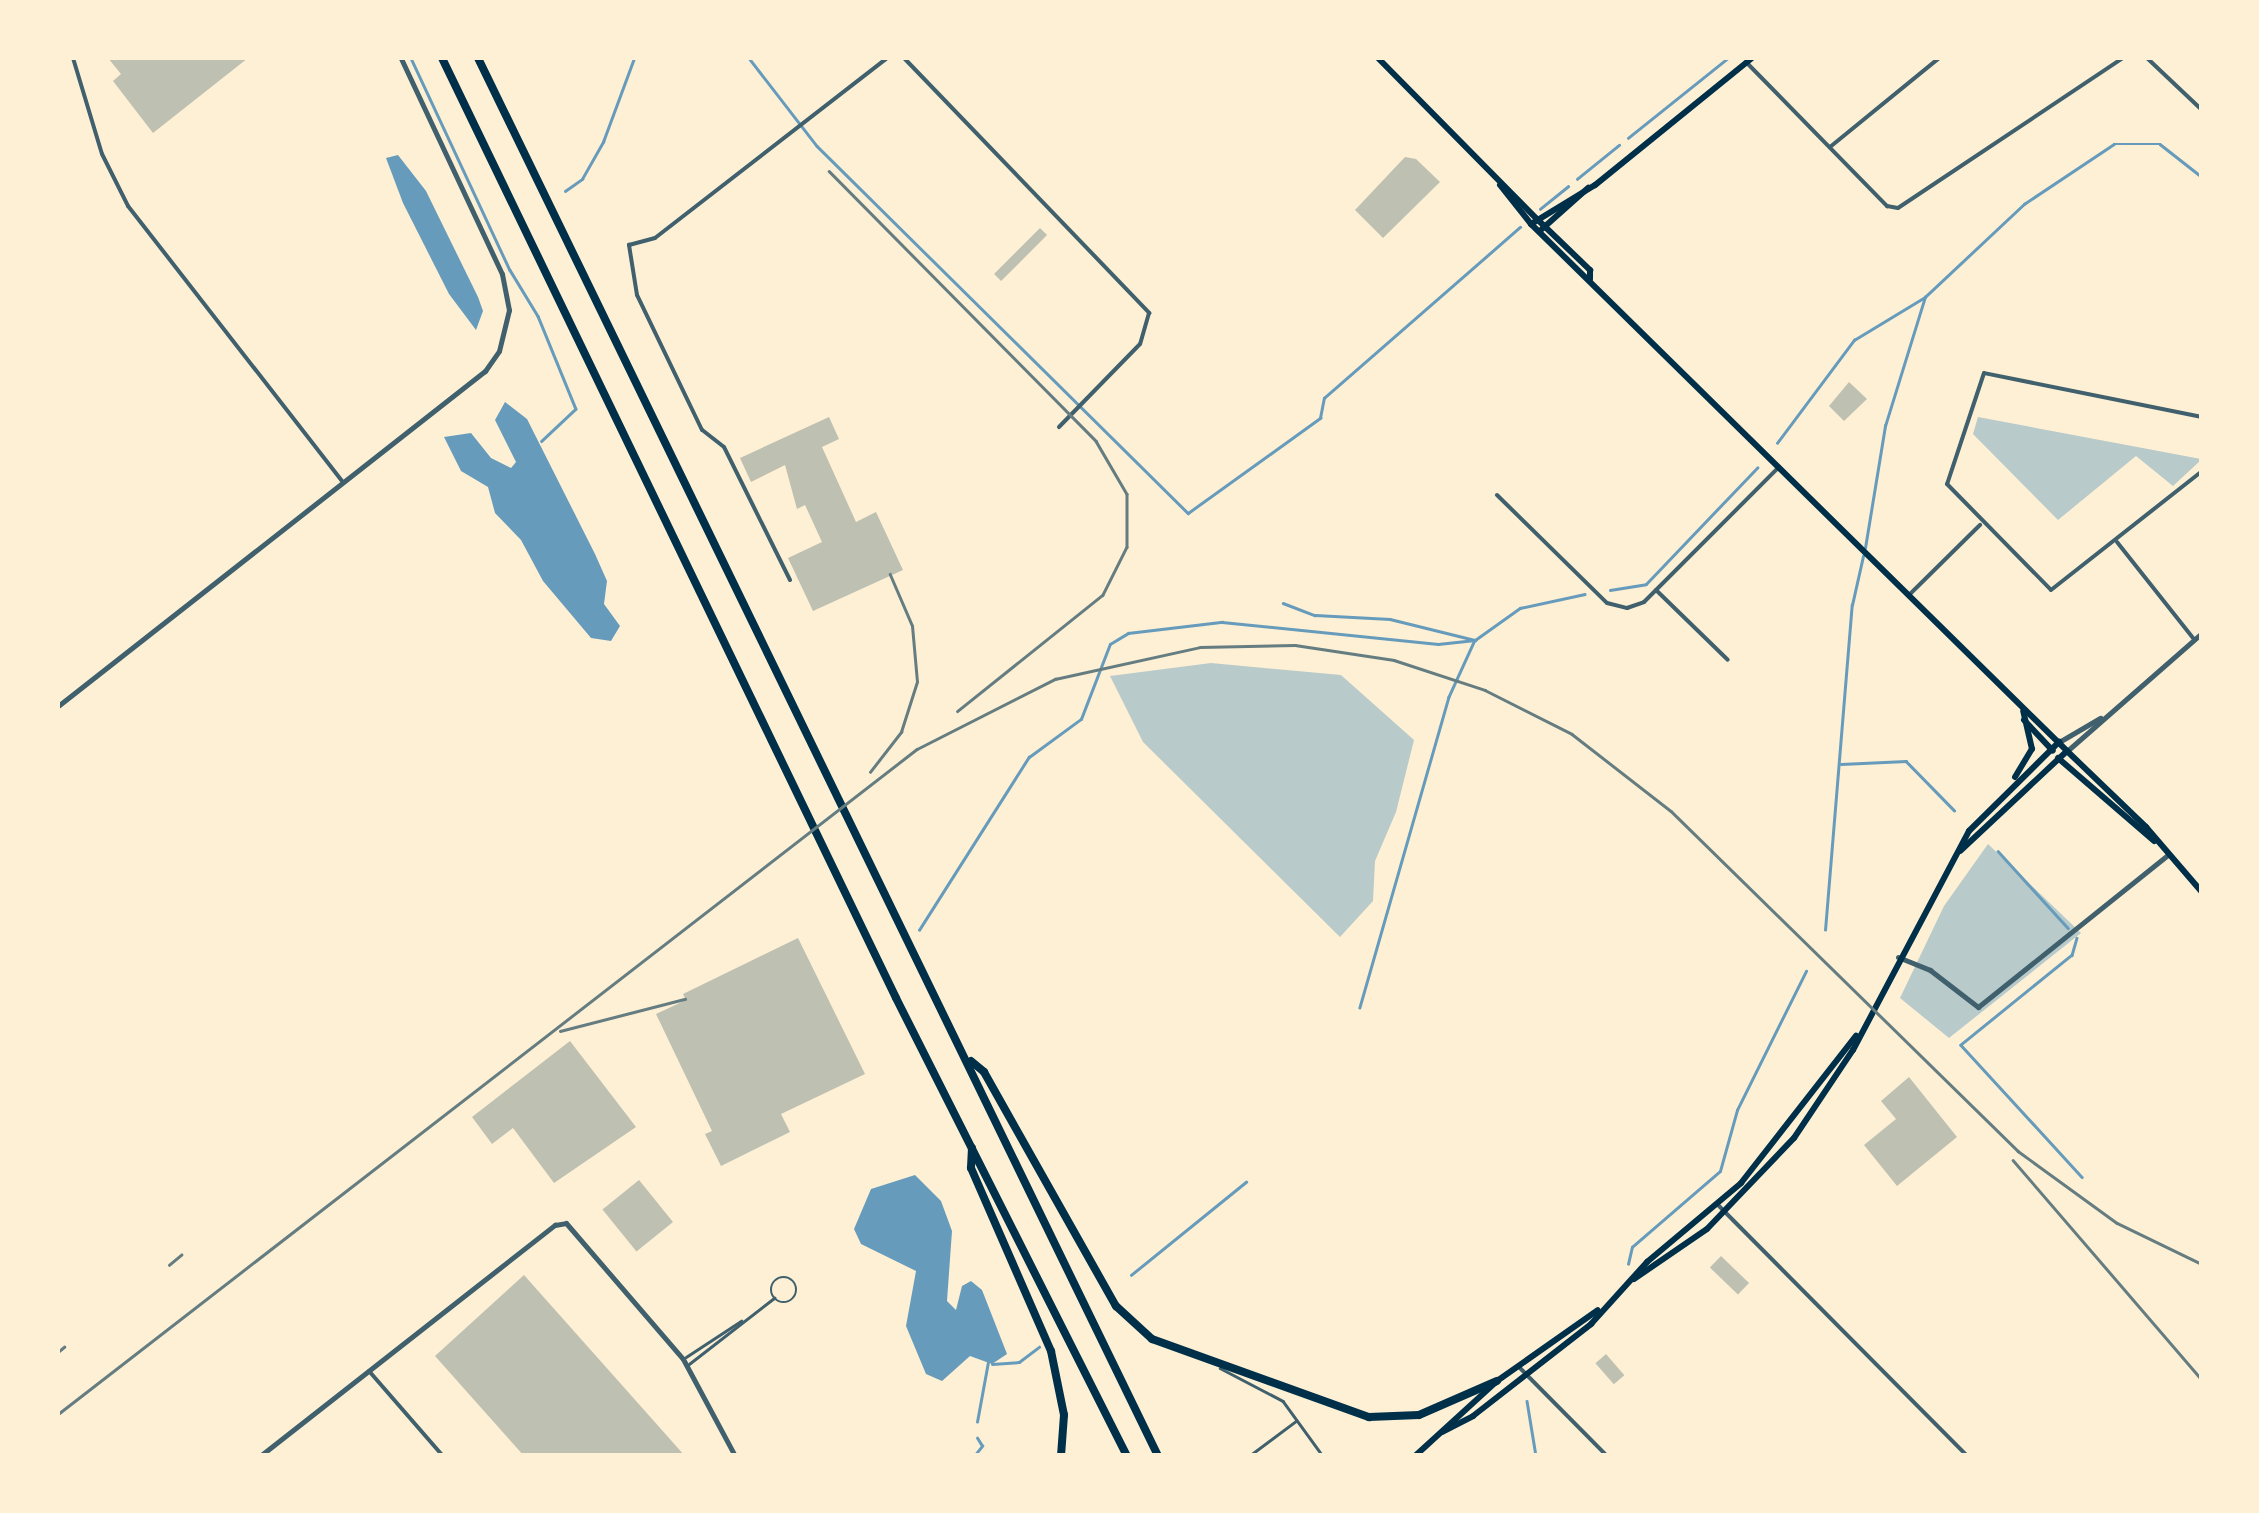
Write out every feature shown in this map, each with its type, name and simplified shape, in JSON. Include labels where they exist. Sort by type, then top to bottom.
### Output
[{"type":"highway","points":[[442,58],[820,840],[1128,1456]]},
{"type":"highway","points":[[478,58],[968,1058],[1158,1456]]},
{"type":"highway","points":[[968,1058],[984,1072],[1116,1306],[1152,1339],[1346,1413],[1382,1418],[1419,1415],[1498,1381]]},
{"type":"highway","points":[[972,1143],[971,1168],[1051,1351],[1064,1416],[1061,1456]]},
{"type":"main road","points":[[1378,58],[1500,184],[1503,196],[1590,270],[1590,279],[1909,595],[2058,757],[2140,835],[2155,841]]},
{"type":"main road","points":[[1542,230],[1749,60]]},
{"type":"main road","points":[[1534,222],[1589,188]]},
{"type":"main road","points":[[2023,715],[2059,742],[2202,892]]},
{"type":"main road","points":[[1634,1279],[1656,1270],[1725,1213],[1809,1119],[1960,850],[2012,783],[2032,749],[2023,715]]},
{"type":"main road","points":[[2012,783],[2059,742]]},
{"type":"main road","points":[[1960,850],[1979,839],[2067,751]]},
{"type":"main road","points":[[1442,1432],[1526,1374],[1716,1204],[1772,1150],[1856,1035]]},
{"type":"main road","points":[[1415,1456],[1498,1381],[1600,1310]]},
{"type":"street","points":[[72,58],[102,154],[128,206],[343,482]]},
{"type":"street","points":[[58,706],[485,371],[508,326],[502,274],[401,58]]},
{"type":"street","points":[[790,580],[724,447],[702,430],[636,295],[629,245],[655,238],[886,58]]},
{"type":"street","points":[[904,58],[1149,313],[1140,344],[1059,427]]},
{"type":"street","points":[[1830,148],[1939,58]]},
{"type":"street","points":[[1749,60],[1887,206],[1898,208],[2123,58]]},
{"type":"street","points":[[2147,58],[2202,110]]},
{"type":"street","points":[[2202,417],[1984,373],[1946,480],[1980,524],[2052,590],[2202,471]]},
{"type":"street","points":[[1498,495],[1611,606],[1634,607],[1656,590],[1779,467]]},
{"type":"street","points":[[1909,595],[1980,524]]},
{"type":"street","points":[[2116,542],[2194,640]]},
{"type":"street","points":[[1656,590],[1728,660]]},
{"type":"street","points":[[2067,751],[2100,718],[2202,633]]},
{"type":"street","points":[[2059,742],[2100,718]]},
{"type":"street","points":[[1898,957],[1930,970],[1972,1006],[2168,856]]},
{"type":"street","points":[[1716,1204],[1967,1456]]},
{"type":"street","points":[[260,1456],[566,1223],[685,1362],[735,1456]]},
{"type":"street","points":[[1518,1366],[1607,1456]]},
{"type":"street","points":[[369,1370],[443,1456]]},
{"type":"lane","points":[[685,1362],[774,1298],[794,1298],[793,1281],[776,1280],[774,1298]]},
{"type":"lane","points":[[1220,1368],[1265,1389],[1324,1456]]},
{"type":"lane","points":[[1249,1456],[1297,1421]]},
{"type":"shaded area","points":[[1978,417],[2201,460],[2173,486],[2136,456],[2058,520],[1973,434]]},
{"type":"shaded area","points":[[1211,663],[1341,675],[1414,740],[1396,812],[1375,861],[1373,901],[1340,937],[1143,742],[1110,676]]},
{"type":"shaded area","points":[[1988,844],[2081,933],[1949,1038],[1900,998],[1944,906]]},
{"type":"water","points":[[398,155],[426,191],[478,297],[483,311],[476,330],[449,294],[403,203],[386,158]]},
{"type":"water","points":[[505,402],[527,419],[607,581],[604,604],[620,626],[611,641],[591,638],[543,581],[521,540],[495,513],[488,487],[461,471],[444,437],[471,433],[491,458],[511,468],[516,462],[495,420]]},
{"type":"water","points":[[915,1175],[941,1201],[952,1231],[947,1301],[956,1310],[962,1286],[971,1281],[982,1290],[1007,1354],[992,1364],[970,1356],[942,1381],[926,1374],[906,1326],[916,1271],[861,1244],[854,1229],[871,1189]]},
{"type":"building","points":[[108,58],[248,58],[153,133],[113,81],[121,74]]},
{"type":"building","points":[[1405,157],[1416,159],[1440,182],[1383,238],[1355,210]]},
{"type":"building","points":[[1040,228],[1047,235],[1001,281],[994,274]]},
{"type":"building","points":[[1849,382],[1867,399],[1844,421],[1829,406]]},
{"type":"building","points":[[829,417],[839,439],[822,447],[856,522],[876,512],[903,570],[813,611],[788,558],[822,542],[805,505],[797,509],[785,465],[751,482],[740,458]]},
{"type":"building","points":[[798,938],[865,1074],[781,1114],[790,1132],[721,1166],[705,1134],[712,1131],[656,1014],[686,1000],[683,994]]},
{"type":"building","points":[[570,1041],[636,1127],[554,1183],[513,1128],[492,1144],[472,1117]]},
{"type":"building","points":[[1909,1077],[1957,1137],[1897,1186],[1864,1145],[1896,1119],[1881,1101]]},
{"type":"building","points":[[639,1180],[673,1222],[636,1252],[602,1210]]},
{"type":"building","points":[[1721,1256],[1749,1283],[1738,1295],[1710,1268]]},
{"type":"building","points":[[524,1275],[685,1456],[524,1456],[435,1356]]},
{"type":"building","points":[[1606,1354],[1624,1375],[1614,1384],[1595,1363]]},
{"type":"waterway","points":[[411,58],[510,270],[538,316],[576,409],[542,441]]},
{"type":"waterway","points":[[565,191],[582,179],[603,142],[634,58]]},
{"type":"waterway","points":[[749,58],[817,146],[1188,513],[1320,418],[1324,398],[1520,227]]},
{"type":"waterway","points":[[1628,138],[1728,58]]},
{"type":"waterway","points":[[1777,443],[1854,340],[1925,297],[2024,204],[2114,144],[2160,144],[2202,177]]},
{"type":"waterway","points":[[1577,179],[1619,145]]},
{"type":"waterway","points":[[1540,209],[1568,186]]},
{"type":"waterway","points":[[1865,548],[1885,426],[1925,297]]},
{"type":"waterway","points":[[1610,590],[1646,584],[1757,468]]},
{"type":"waterway","points":[[1825,930],[1852,605],[1863,556]]},
{"type":"waterway","points":[[1283,603],[1315,615],[1390,619],[1475,640],[1520,608],[1585,594]]},
{"type":"waterway","points":[[919,930],[1029,757],[1081,719],[1110,644],[1128,633],[1222,622],[1438,644],[1475,640],[1449,697],[1360,1008]]},
{"type":"waterway","points":[[1841,764],[1906,761],[1954,810]]},
{"type":"waterway","points":[[1998,851],[2068,928]]},
{"type":"waterway","points":[[2077,938],[2072,955],[1961,1045],[2082,1177]]},
{"type":"waterway","points":[[1628,1264],[1632,1247],[1720,1171],[1737,1110],[1806,971]]},
{"type":"waterway","points":[[1131,1275],[1246,1182]]},
{"type":"waterway","points":[[992,1364],[1019,1362],[1039,1347]]},
{"type":"waterway","points":[[977,1422],[988,1362]]},
{"type":"waterway","points":[[1527,1401],[1536,1456]]},
{"type":"waterway","points":[[974,1456],[982,1446],[977,1438]]},
{"type":"railway","points":[[829,171],[1096,441],[1127,494],[1127,547],[1103,595],[958,711]]},
{"type":"railway","points":[[870,772],[901,732],[917,682],[912,626],[890,575]]},
{"type":"railway","points":[[58,1414],[917,749],[1055,679],[1200,647],[1295,645],[1394,660],[1485,690],[1572,734],[1671,811],[2018,1151],[2117,1223],[2202,1264]]},
{"type":"railway","points":[[560,1031],[685,999]]},
{"type":"railway","points":[[2013,1160],[2202,1380]]},
{"type":"railway","points":[[169,1265],[181,1255]]},
{"type":"railway","points":[[58,1352],[64,1347]]}]
